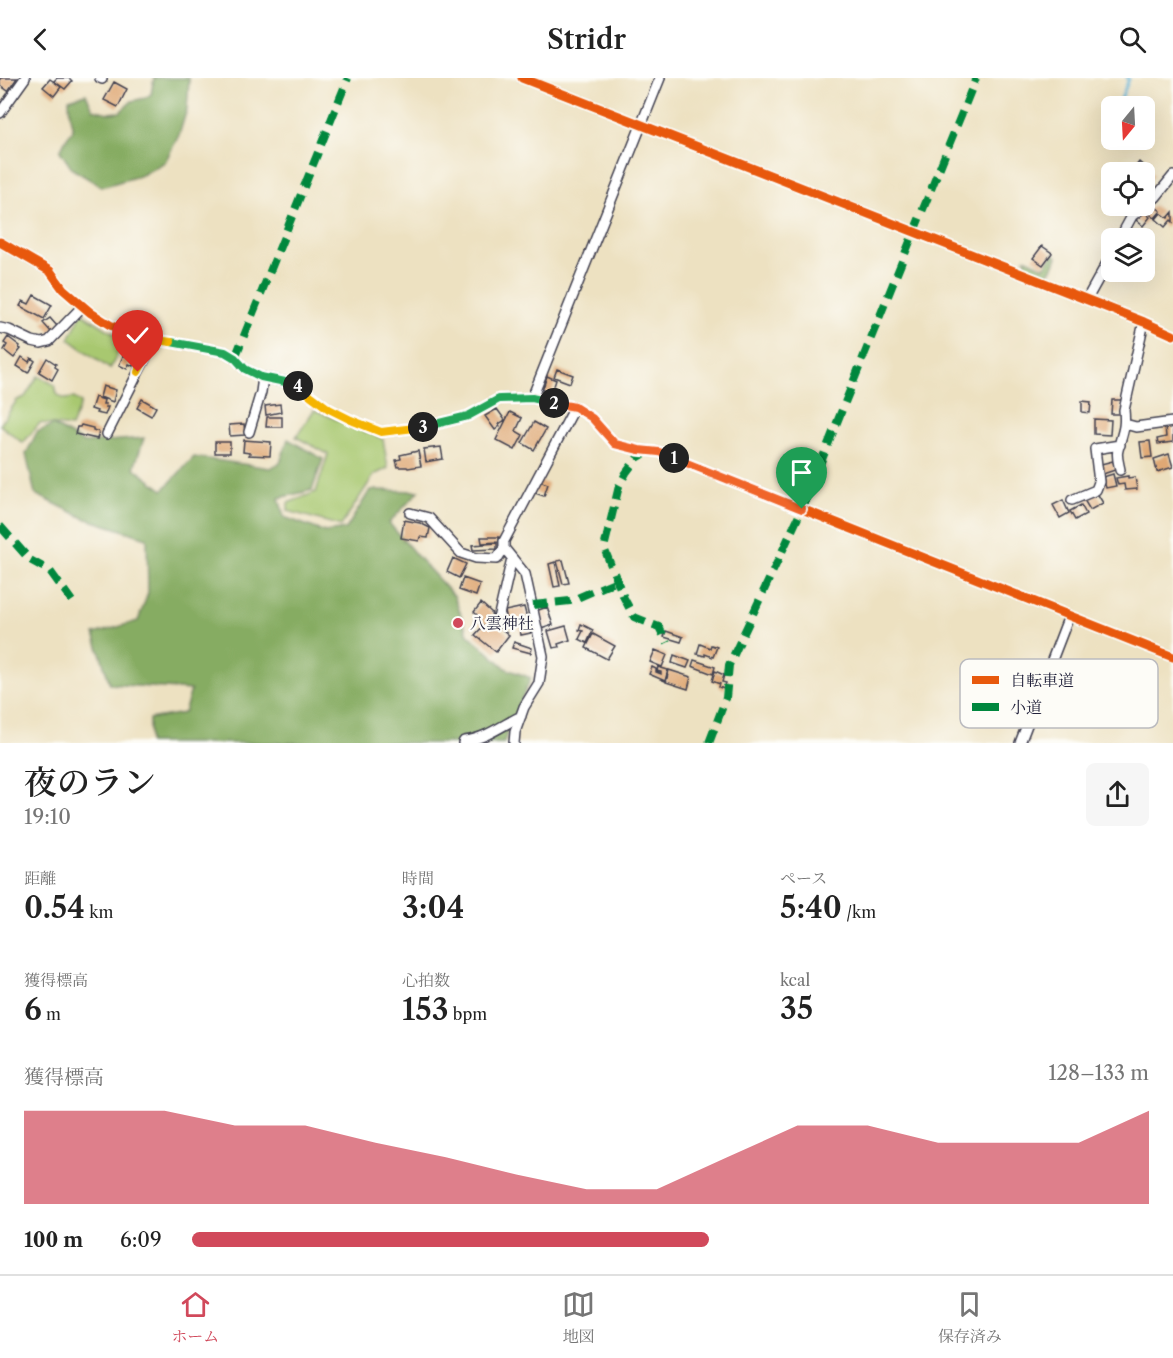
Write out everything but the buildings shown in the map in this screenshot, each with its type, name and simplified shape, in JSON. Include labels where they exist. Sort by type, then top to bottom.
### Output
[{"type":"street","points":[[0,113],[25,78]]},
{"type":"street","points":[[522,78],[1087,299],[1173,335]]},
{"type":"street","points":[[532,398],[660,78]]},
{"type":"street","points":[[1125,228],[1132,216],[1156,197],[1173,176]]},
{"type":"street","points":[[0,242],[50,271],[63,289],[110,325],[134,336],[225,352],[235,358],[245,369],[263,377],[295,384],[329,409],[381,432],[430,426],[468,416],[499,399],[532,398],[575,407],[592,418],[615,444],[659,452],[1173,657]]},
{"type":"street","points":[[1087,299],[1101,274]]},
{"type":"street","points":[[0,328],[41,343],[49,340],[83,306]]},
{"type":"street","points":[[1120,470],[1117,452],[1125,424],[1124,410],[1144,322]]},
{"type":"street","points":[[107,434],[148,353],[151,339]]},
{"type":"street","points":[[263,377],[250,428],[263,424]]},
{"type":"street","points":[[410,513],[429,518],[461,553],[476,558],[496,559],[504,548],[504,541],[575,407]]},
{"type":"street","points":[[1125,424],[1136,427],[1173,422]]},
{"type":"street","points":[[1072,500],[1096,490],[1099,482],[1095,448],[1120,445]]},
{"type":"street","points":[[504,548],[525,574],[543,656],[539,682],[524,707],[515,732],[514,743]]},
{"type":"street","points":[[498,619],[512,558]]},
{"type":"street","points":[[1052,659],[1069,616]]},
{"type":"street","points":[[463,743],[487,735],[521,716]]},
{"type":"street","points":[[1020,743],[1026,728]]},
{"type":"green space","points":[[154,78],[188,78],[189,80],[187,109],[179,135],[165,162],[142,175],[102,187],[72,169],[60,151],[73,130],[69,99],[86,94],[93,109],[108,113],[120,112],[132,101],[151,94]]},
{"type":"green space","points":[[1054,254],[1057,257],[1055,263],[1044,279],[1028,270],[1025,258],[1044,267]]},
{"type":"green space","points":[[82,313],[124,340],[110,369],[69,339]]},
{"type":"green space","points":[[38,376],[55,385],[57,394],[64,399],[74,398],[81,403],[71,427],[40,423],[23,443],[0,425],[17,400],[25,397]]},
{"type":"green space","points":[[314,410],[383,439],[388,468],[374,475],[341,526],[288,511],[288,503],[316,492],[328,454],[296,437]]},
{"type":"green space","points":[[53,425],[84,443],[144,438],[134,468],[163,490],[194,457],[270,468],[280,463],[288,439],[323,459],[312,490],[279,498],[284,517],[325,532],[346,529],[370,490],[419,491],[389,523],[454,596],[468,634],[507,669],[531,678],[504,743],[149,743],[149,719],[184,713],[191,690],[110,684],[94,634],[138,621],[148,593],[147,538],[84,518],[35,494],[26,454],[37,432]]},
{"type":"waterway","points":[[1122,96],[1129,79],[1127,78]]},
{"type":"marked path","points":[[235,358],[348,78]]},
{"type":"marked path","points":[[709,743],[726,698],[729,665],[802,509],[976,78]]},
{"type":"marked path","points":[[649,451],[637,458],[619,486],[604,548],[634,617],[659,627],[667,643]]},
{"type":"marked path","points":[[0,526],[30,560],[50,571],[72,601]]},
{"type":"marked path","points":[[533,605],[570,601],[617,581]]},
{"type":"cycle path","points":[[522,78],[1173,335]]},
{"type":"cycle path","points":[[0,242],[50,271],[63,289],[91,313],[110,325],[134,336],[225,352],[235,358],[245,369],[261,377],[295,384],[329,409],[381,432],[430,426],[468,416],[499,399],[532,398],[575,407],[592,418],[615,444],[659,452],[1173,657]]},
{"type":"place","name":"八雲神社","points":[[458,623]]},
{"type":"route","points":[[138,372],[148,353],[151,339],[225,352],[235,358],[245,369],[261,377],[295,384],[329,409],[381,432],[430,426],[468,416],[499,399],[532,398],[575,407],[592,418],[615,444],[659,452],[802,509]]}]
